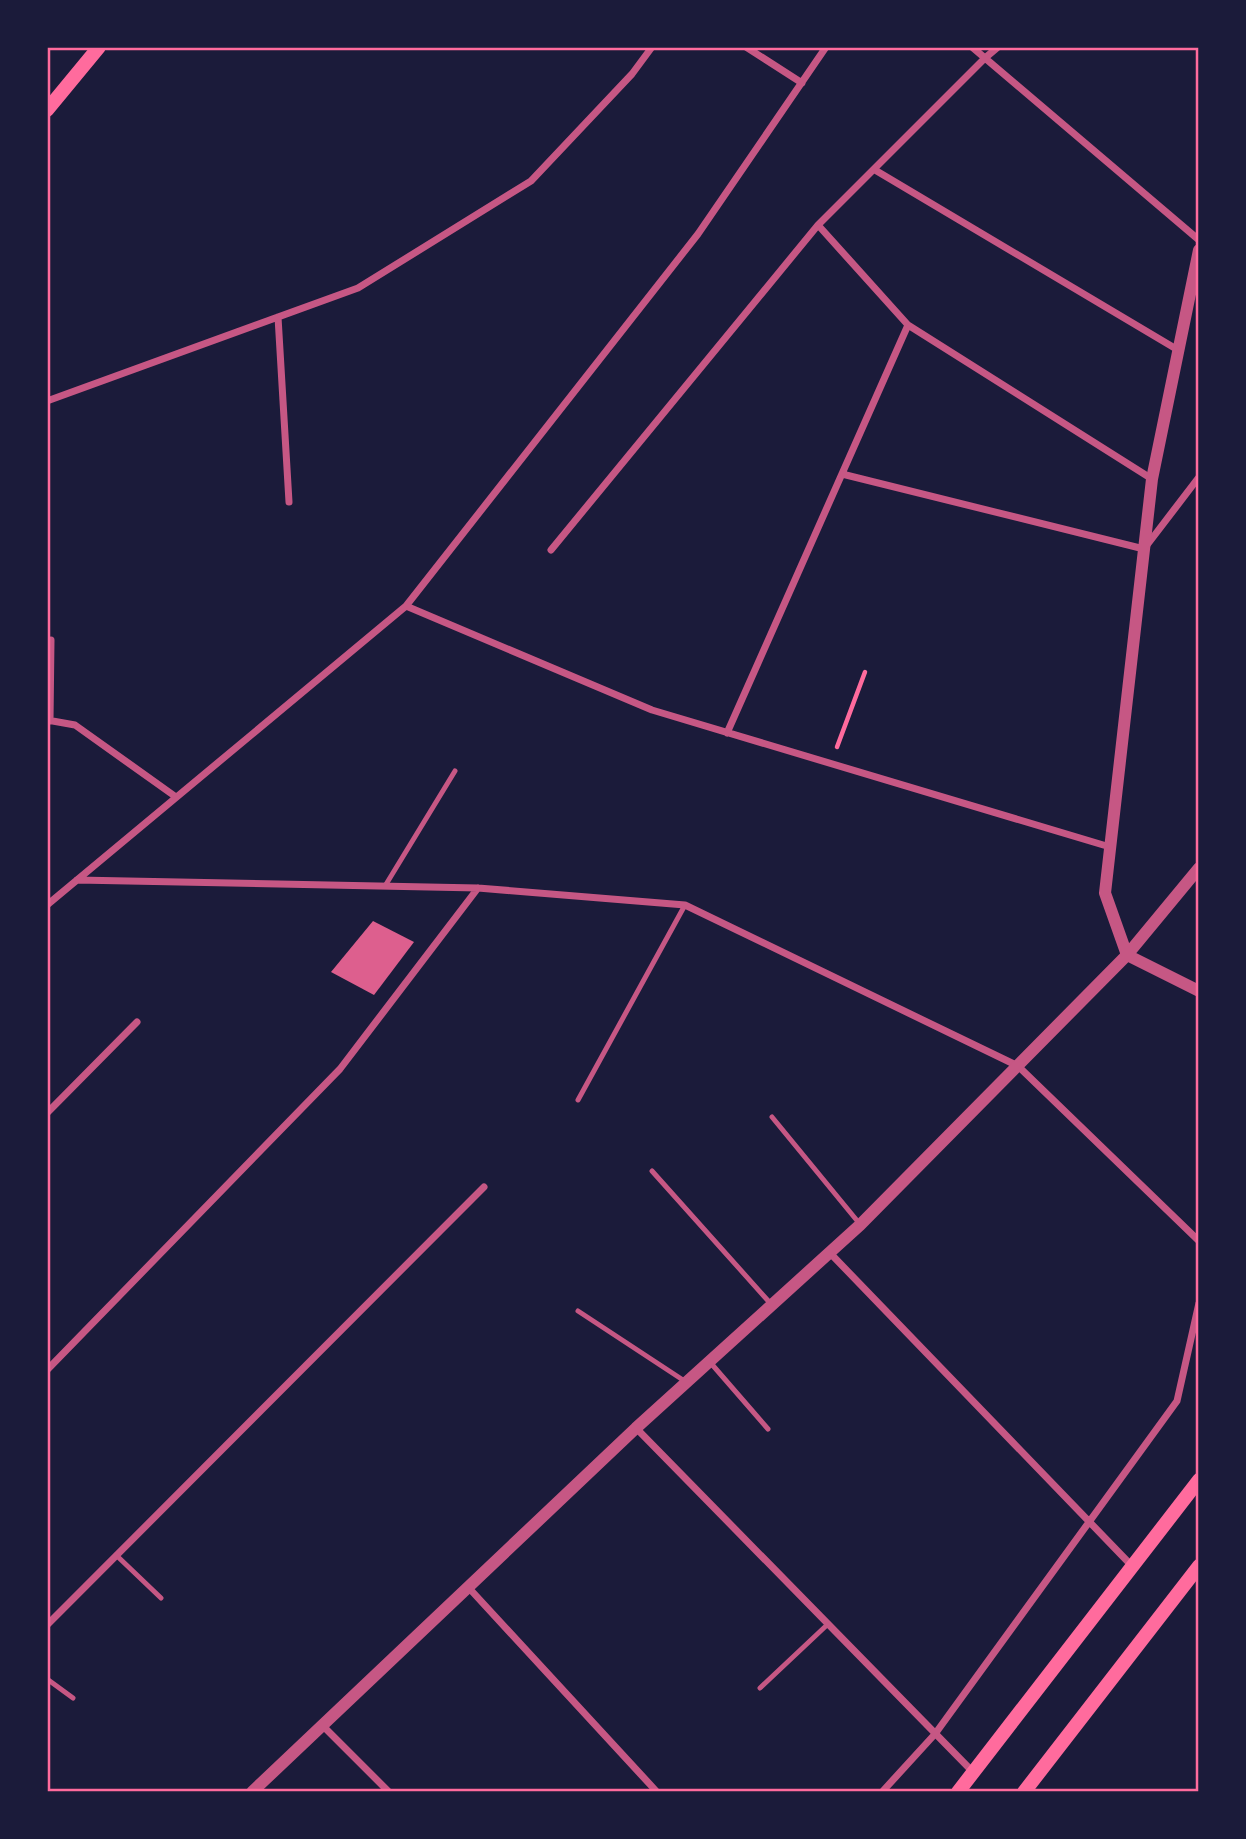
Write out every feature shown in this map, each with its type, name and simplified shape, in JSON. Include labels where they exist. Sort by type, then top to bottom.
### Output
[{"type":"main road","points":[[47,110],[99,47]]},
{"type":"main road","points":[[958,1792],[1199,1479]]},
{"type":"main road","points":[[1024,1792],[1199,1566]]},
{"type":"street","points":[[47,401],[358,288],[531,181],[632,74],[652,47]]},
{"type":"street","points":[[746,47],[802,83]]},
{"type":"street","points":[[47,905],[406,606],[698,234],[826,47]]},
{"type":"street","points":[[972,47],[1199,240]]},
{"type":"street","points":[[551,550],[818,225],[998,47]]},
{"type":"street","points":[[875,170],[1178,349]]},
{"type":"street","points":[[818,225],[908,325],[1152,479]]},
{"type":"street","points":[[1199,250],[1152,479],[1105,893],[1127,955],[1199,991]]},
{"type":"street","points":[[278,317],[289,502]]},
{"type":"street","points":[[727,733],[908,325]]},
{"type":"street","points":[[842,474],[1144,549]]},
{"type":"street","points":[[1144,549],[1199,477]]},
{"type":"street","points":[[406,606],[652,710],[1110,847]]},
{"type":"street","points":[[51,640],[49,721],[75,725],[176,797]]},
{"type":"street","points":[[252,1792],[636,1428],[860,1225],[1127,955],[1199,867]]},
{"type":"street","points":[[77,880],[478,888],[685,905],[1018,1066],[1199,1241]]},
{"type":"street","points":[[47,1370],[340,1069],[478,888]]},
{"type":"street","points":[[47,1114],[137,1022]]},
{"type":"street","points":[[47,1625],[484,1187]]},
{"type":"street","points":[[830,1253],[1132,1566]]},
{"type":"street","points":[[883,1792],[935,1734],[1177,1401],[1199,1303]]},
{"type":"street","points":[[636,1428],[973,1772]]},
{"type":"street","points":[[468,1587],[657,1792]]},
{"type":"street","points":[[322,1725],[389,1792]]},
{"type":"lane","points":[[385,886],[455,771]]},
{"type":"lane","points":[[578,1100],[685,905]]},
{"type":"lane","points":[[772,1117],[860,1225]]},
{"type":"lane","points":[[652,1171],[772,1305]]},
{"type":"lane","points":[[578,1311],[686,1382]]},
{"type":"lane","points":[[709,1361],[768,1429]]},
{"type":"lane","points":[[116,1555],[161,1598]]},
{"type":"lane","points":[[760,1688],[828,1624]]},
{"type":"lane","points":[[47,1679],[73,1698]]},
{"type":"path","points":[[831,764],[864,672]]},
{"type":"building","points":[[373,921],[414,942],[374,995],[331,972]]}]
